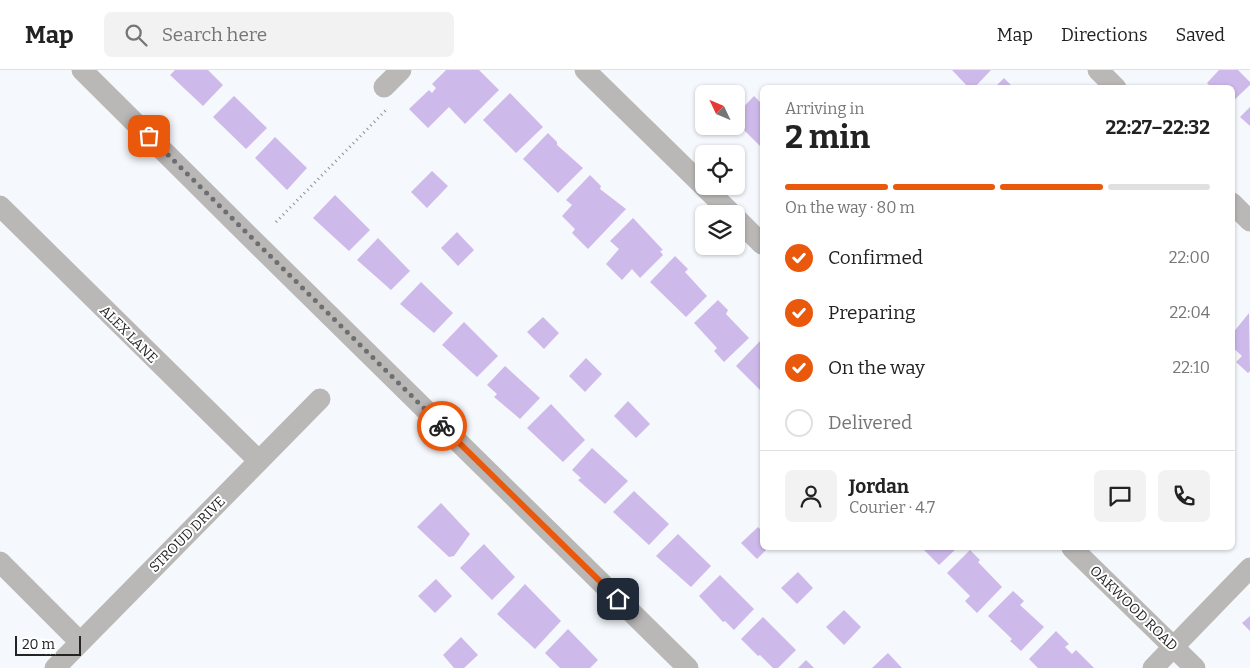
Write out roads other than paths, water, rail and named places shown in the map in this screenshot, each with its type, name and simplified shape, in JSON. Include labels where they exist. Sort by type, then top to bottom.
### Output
[{"type":"street","points":[[82,70],[688,668]]},
{"type":"street","points":[[389,95],[401,70]]},
{"type":"street","points":[[585,70],[723,205]]},
{"type":"street","points":[[1098,70],[1113,85]]},
{"type":"street","name":"ALEX LANE","points":[[0,206],[259,462]]},
{"type":"street","points":[[1235,206],[1250,221]]},
{"type":"street","points":[[745,227],[760,242]]},
{"type":"street","name":"STROUD DRIVE","points":[[55,668],[320,399]]},
{"type":"street","name":"OAKWOOD ROAD","points":[[1074,550],[1195,668]]},
{"type":"street","points":[[0,562],[80,642]]},
{"type":"street","points":[[1153,668],[1250,568]]}]
